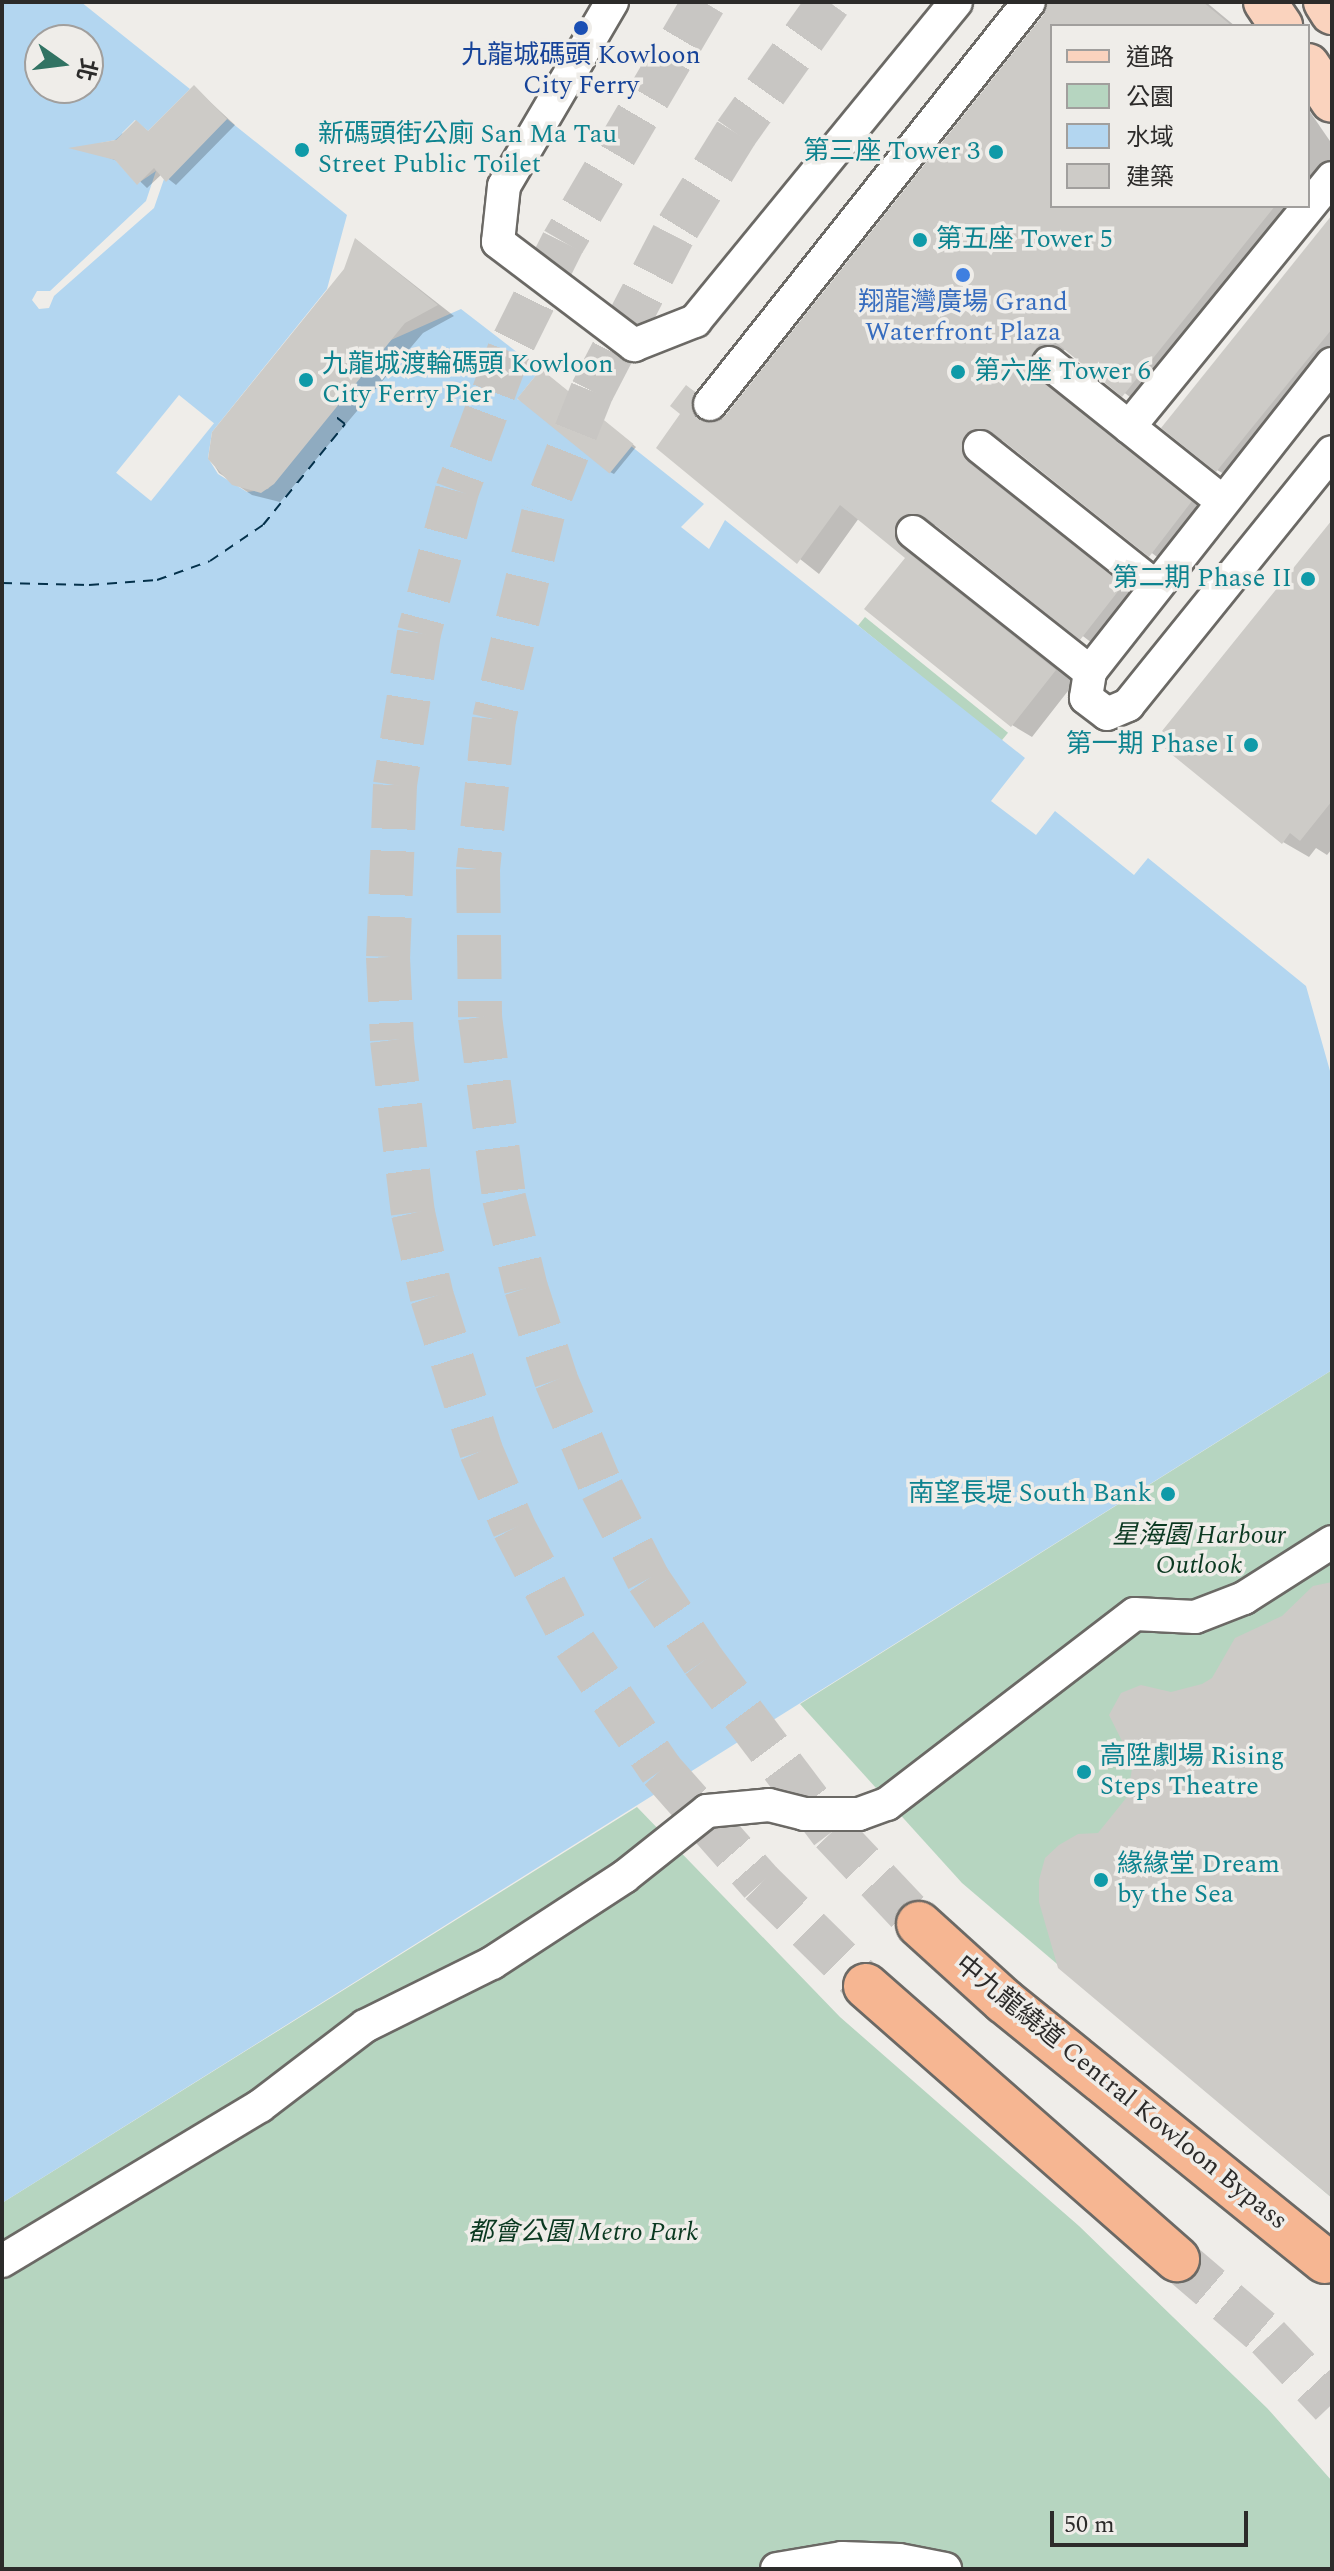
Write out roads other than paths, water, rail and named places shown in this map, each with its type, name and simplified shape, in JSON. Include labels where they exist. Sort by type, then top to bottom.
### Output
[{"type":"highway","name":"中九龍繞道 Central Kowloon Bypass","points":[[919,1924],[1004,2001],[1325,2261]]},
{"type":"highway","points":[[866,1986],[1177,2259]]},
{"type":"main road","points":[[1265,2],[1280,24]]},
{"type":"main road","points":[[1325,2],[1332,13]]},
{"type":"main road","points":[[1310,68],[1332,101]]},
{"type":"street","points":[[612,2],[504,186],[498,242],[634,345],[695,321],[956,2]]},
{"type":"street","points":[[710,404],[1029,2]]},
{"type":"street","points":[[1310,205],[1332,178]]},
{"type":"street","points":[[1129,427],[1308,208]]},
{"type":"street","points":[[1049,363],[1222,501]]},
{"type":"street","points":[[1332,364],[1090,672],[1086,698],[1107,714],[1128,705],[1332,452]]},
{"type":"street","points":[[980,447],[1155,586]]},
{"type":"street","points":[[913,532],[1090,672]]},
{"type":"street","points":[[2,2261],[260,2106],[365,2026],[492,1963],[624,1877],[707,1811],[769,1805],[804,1814],[859,1814],[887,1804],[1135,1614],[1195,1617],[1244,1598],[1332,1542]]},
{"type":"street","points":[[777,2569],[842,2558],[899,2560],[945,2569]]},
{"type":"water","points":[[2,2],[81,2],[190,89],[148,131],[135,120],[122,133],[126,138],[100,143],[137,184],[156,171],[146,201],[50,291],[37,291],[32,300],[39,309],[49,308],[54,296],[154,208],[164,179],[227,119],[347,215],[327,289],[212,432],[208,458],[218,474],[247,492],[268,489],[391,340],[461,309],[540,370],[517,399],[631,446],[704,504],[681,527],[709,549],[725,520],[1025,758],[991,801],[1036,835],[1055,811],[1134,875],[1148,858],[1306,986],[1332,1078],[1332,1370],[2,2203]]},
{"type":"tunnel","points":[[704,2],[563,242],[509,351],[457,491],[419,633],[395,785],[388,957],[392,1040],[413,1213],[432,1297],[481,1451],[514,1528],[575,1644],[661,1770],[761,1883],[866,1986]]},
{"type":"tunnel","points":[[829,2],[736,133],[673,235],[592,391],[543,514],[494,719],[478,869],[480,1017],[504,1198],[526,1288],[556,1380],[602,1489],[648,1579],[703,1661],[832,1832],[919,1924]]},
{"type":"tunnel","points":[[1177,2259],[1268,2337],[1332,2405]]},
{"type":"place","name":"九龍城碼頭 Kowloon City Ferry","points":[[581,28]]},
{"type":"place","name":"新碼頭街公廁 San Ma Tau Street Public Toilet","points":[[302,150]]},
{"type":"place","name":"第三座 Tower 3","points":[[996,152]]},
{"type":"place","name":"第五座 Tower 5","points":[[920,240]]},
{"type":"place","name":"翔龍灣廣場 Grand Waterfront Plaza","points":[[963,275]]},
{"type":"place","name":"第六座 Tower 6","points":[[958,372]]},
{"type":"place","name":"九龍城渡輪碼頭 Kowloon City Ferry Pier","points":[[306,380]]},
{"type":"place","name":"第二期 Phase II","points":[[1308,579]]},
{"type":"place","name":"第一期 Phase I","points":[[1251,745]]},
{"type":"place","name":"南望長堤 South Bank","points":[[1168,1494]]},
{"type":"place","name":"高陞劇場 Rising Steps Theatre","points":[[1084,1772]]},
{"type":"place","name":"緣緣堂 Dream by the Sea","points":[[1101,1880]]},
{"type":"park label","name":"星海園 Harbour Outlook","points":[[1199,1551]]},
{"type":"park label","name":"都會公園 Metro Park","points":[[583,2233]]}]
